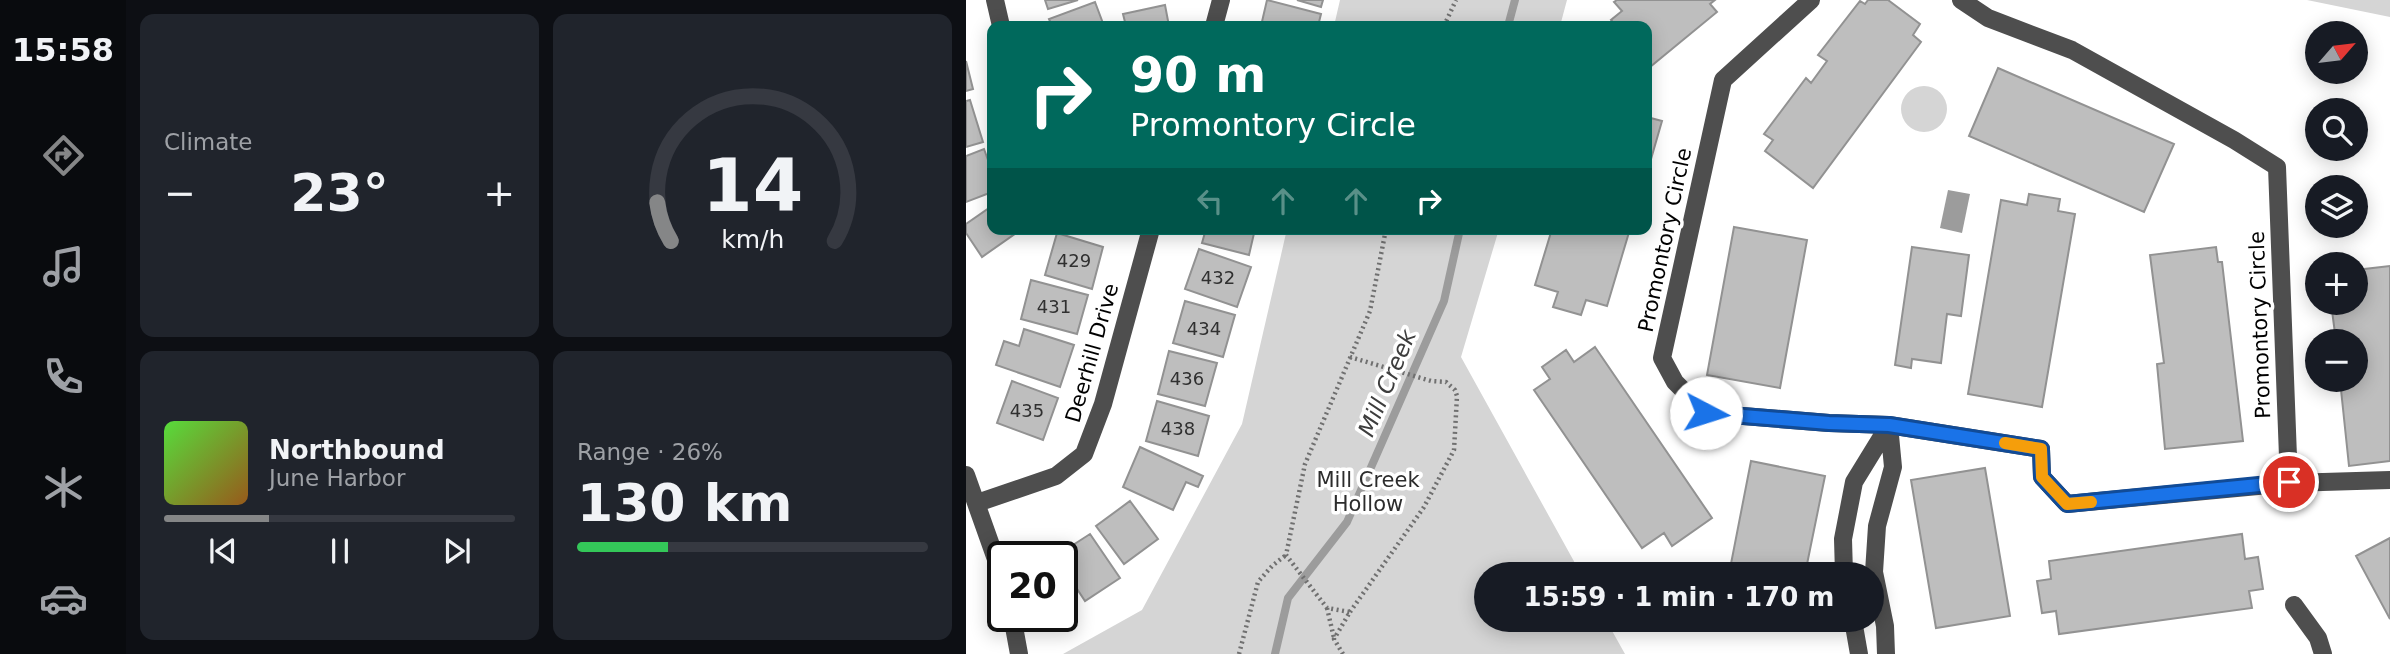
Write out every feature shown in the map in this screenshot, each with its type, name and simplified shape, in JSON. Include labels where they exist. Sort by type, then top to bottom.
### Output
[{"type":"street","points":[[995,0],[1001,21]]},
{"type":"street","points":[[1215,21],[1221,0]]},
{"type":"street","name":"Promontory Circle","points":[[1811,0],[1723,80],[1662,358],[1675,382],[1706,413],[1889,425],[2041,449],[2042,477],[2067,504],[2289,482],[2277,167],[2234,140],[2072,50],[1988,18],[1961,0]]},
{"type":"street","name":"Deerhill Drive","points":[[976,503],[1056,476],[1084,454],[1103,404],[1149,235]]},
{"type":"street","points":[[1844,562],[1843,539],[1854,482],[1889,425]]},
{"type":"street","points":[[1886,654],[1885,626],[1874,572],[1877,526],[1893,467],[1889,425]]},
{"type":"street","points":[[966,475],[990,541]]},
{"type":"street","points":[[2289,482],[2390,480]]},
{"type":"street","points":[[2294,605],[2318,638],[2323,654]]},
{"type":"street","points":[[1016,632],[1019,654]]},
{"type":"street","points":[[1855,632],[1859,654]]},
{"type":"path","points":[[1446,21],[1456,0]]},
{"type":"path","points":[[1239,654],[1258,582],[1286,555],[1305,464],[1370,311],[1386,235]]},
{"type":"path","points":[[1334,639],[1424,507],[1454,450],[1455,390],[1446,382],[1431,381],[1350,357]]},
{"type":"path","points":[[1286,555],[1327,608],[1334,639],[1343,654]]},
{"type":"path","points":[[1327,608],[1350,612]]},
{"type":"green space","points":[[1340,0],[1567,0],[1561,21],[1335,21]]},
{"type":"green space","points":[[2307,0],[2390,0],[2390,17]]},
{"type":"green space","points":[[1924,86],[1940,93],[1947,109],[1940,125],[1924,132],[1908,125],[1901,109],[1908,93]]},
{"type":"green space","name":"Mill Creek Hollow","points":[[1286,235],[1497,235],[1461,357],[1574,562],[1474,562],[1474,632],[1613,632],[1625,654],[1063,654],[1142,610],[1242,424]]},
{"type":"shaded area","points":[[1948,190],[1970,194],[1962,233],[1940,228]]},
{"type":"building","points":[[1045,0],[1078,0],[1048,9]]},
{"type":"building","points":[[1267,0],[1321,14],[1319,21],[1262,21]]},
{"type":"building","points":[[1297,0],[1323,0],[1321,7]]},
{"type":"building","points":[[1715,0],[1710,4],[1717,12],[1652,65],[1652,21],[1612,21],[1622,11],[1614,2]]},
{"type":"building","points":[[1868,0],[1888,0],[1920,24],[1913,35],[1921,42],[1813,188],[1765,151],[1773,140],[1764,134],[1806,78],[1811,83],[1827,61],[1818,55],[1860,1],[1865,4]]},
{"type":"building","points":[[1095,2],[1102,21],[1050,21],[1049,19]]},
{"type":"building","points":[[1165,5],[1168,21],[1125,21],[1123,14]]},
{"type":"building","points":[[966,61],[973,89],[966,91]]},
{"type":"building","points":[[1998,68],[2174,144],[2144,212],[1969,136]]},
{"type":"building","points":[[970,100],[983,142],[966,147],[966,101]]},
{"type":"building","points":[[1652,118],[1662,121],[1652,156]]},
{"type":"building","points":[[984,149],[987,157],[987,194],[966,202],[966,156]]},
{"type":"building","points":[[2029,194],[2060,199],[2058,211],[2075,214],[2042,407],[1968,394],[2001,200],[2027,205]]},
{"type":"building","points":[[987,209],[987,235],[1013,235],[982,257],[966,233],[966,224]]},
{"type":"building","points":[[1734,227],[1807,240],[1780,388],[1707,375]]},
{"type":"building","points":[[1056,235],[1103,247],[1092,289],[1045,275]]},
{"type":"building","points":[[1204,235],[1254,235],[1249,255],[1202,243]]},
{"type":"building","points":[[1550,235],[1628,235],[1607,306],[1586,300],[1581,315],[1553,307],[1558,292],[1535,285]]},
{"type":"building","points":[[1912,247],[1969,255],[1961,316],[1947,314],[1941,363],[1912,359],[1911,368],[1895,365]]},
{"type":"building","points":[[2216,247],[2218,262],[2222,262],[2243,441],[2165,449],[2157,364],[2164,363],[2150,255]]},
{"type":"building","points":[[1199,249],[1251,267],[1237,307],[1185,289]]},
{"type":"building","points":[[2390,266],[2390,461],[2349,466],[2341,392],[2368,392],[2368,329],[2334,329],[2333,315],[2368,315],[2368,269]]},
{"type":"building","points":[[1031,280],[1088,295],[1077,334],[1021,319]]},
{"type":"building","points":[[1185,301],[1235,315],[1223,357],[1173,343]]},
{"type":"building","points":[[1024,329],[1074,345],[1060,387],[996,365],[1004,341],[1019,346]]},
{"type":"building","points":[[1595,347],[1712,518],[1672,546],[1664,533],[1642,548],[1534,390],[1550,379],[1542,367],[1566,350],[1574,362]]},
{"type":"building","points":[[1169,351],[1217,363],[1205,406],[1158,394]]},
{"type":"building","points":[[1012,381],[1058,398],[1043,440],[997,423]]},
{"type":"building","points":[[1157,401],[1209,416],[1198,456],[1146,441]]},
{"type":"building","points":[[1140,447],[1203,476],[1198,487],[1186,482],[1173,510],[1123,487]]},
{"type":"building","points":[[1751,461],[1825,476],[1807,562],[1731,562]]},
{"type":"building","points":[[1985,468],[2010,616],[1936,628],[1911,480]]},
{"type":"building","points":[[1130,501],[1158,539],[1124,564],[1096,526]]},
{"type":"building","points":[[1090,534],[1120,578],[1085,601],[1078,590],[1078,542]]},
{"type":"building","points":[[2242,534],[2245,559],[2258,557],[2263,589],[2249,591],[2252,608],[2059,634],[2056,611],[2042,613],[2037,581],[2051,579],[2049,561]]},
{"type":"building","points":[[2390,538],[2390,619],[2356,556]]},
{"type":"waterway","name":"Mill Creek","points":[[1509,21],[1515,0]]},
{"type":"waterway","name":"Mill Creek","points":[[1275,654],[1288,598],[1347,522],[1444,301],[1459,235]]},
{"type":"slow traffic","points":[[2005,443],[2041,449],[2042,477],[2067,504],[2091,502]]},
{"type":"route","points":[[1706,413],[1889,425],[2041,449],[2042,477],[2067,504],[2289,482]]}]
